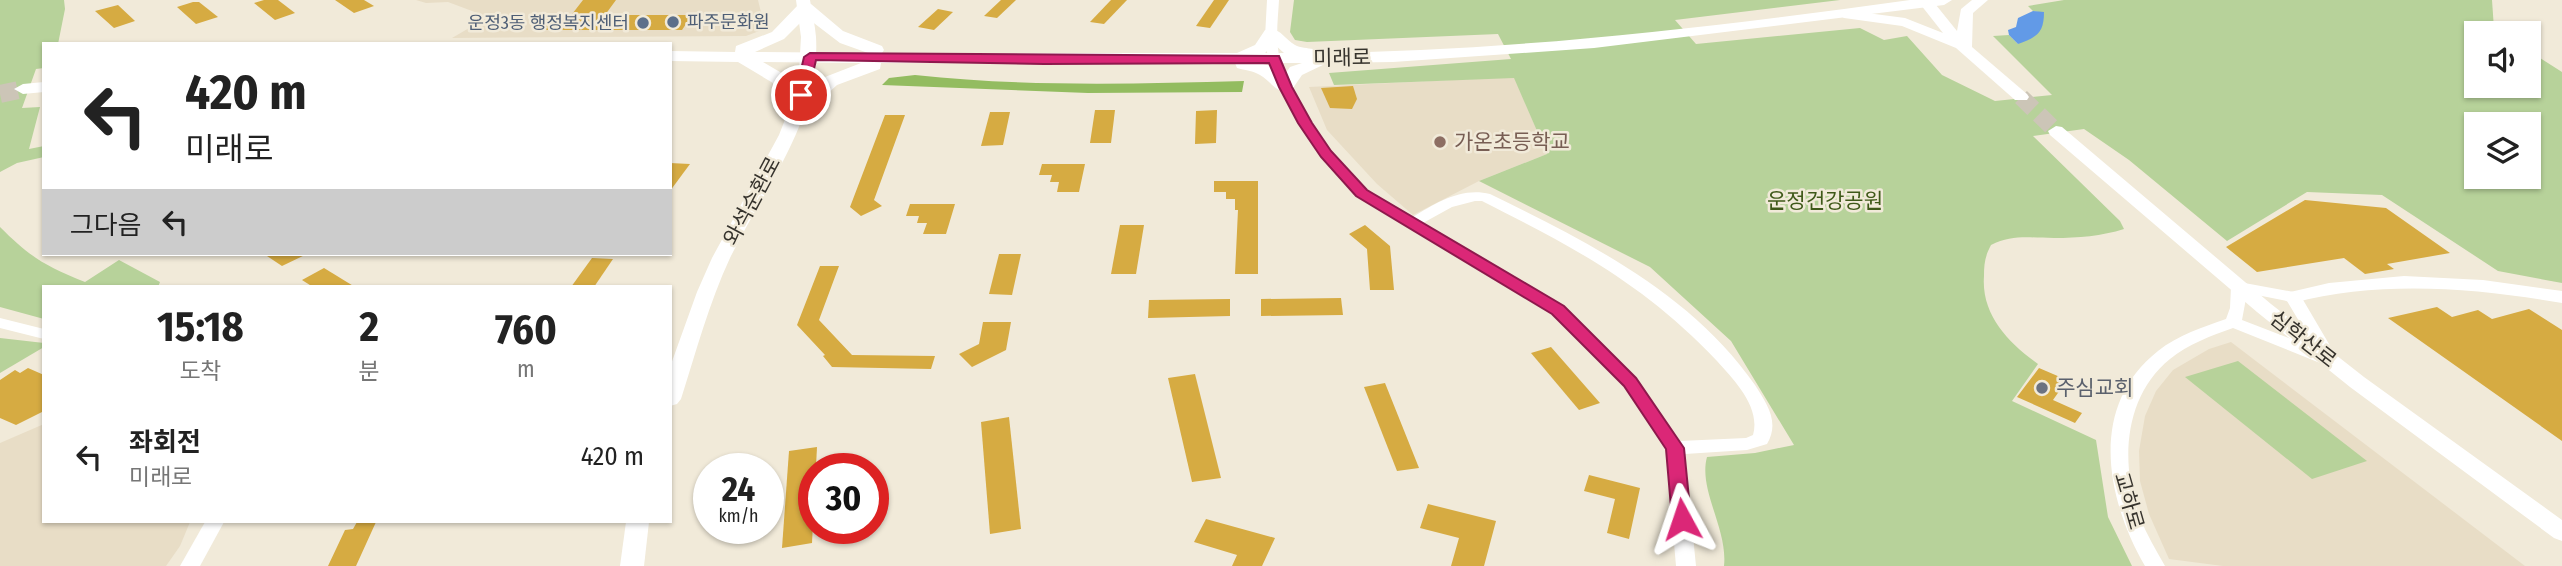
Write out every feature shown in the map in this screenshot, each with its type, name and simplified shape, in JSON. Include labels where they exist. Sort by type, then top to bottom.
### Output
[{"type":"main road","points":[[1844,15],[1944,0]]},
{"type":"main road","points":[[720,56],[776,39],[790,27],[804,4],[825,29],[842,40],[864,48],[909,57]]},
{"type":"main road","name":"미래로","points":[[672,56],[1044,60],[1393,57],[1686,33],[1844,15]]},
{"type":"main road","points":[[1224,59],[1260,50],[1267,44],[1272,33],[1290,49],[1332,58]]},
{"type":"main road","points":[[720,56],[744,60],[772,71],[789,90],[797,112],[820,86],[839,75],[909,57]]},
{"type":"main road","points":[[1224,59],[1265,70],[1285,87],[1296,71],[1332,58]]},
{"type":"main road","points":[[23,89],[42,87]]},
{"type":"street","points":[[1273,0],[1274,59],[1285,87],[1326,154],[1362,193],[1558,310],[1630,382],[1675,448],[1686,566]]},
{"type":"street","points":[[1844,15],[1864,0]]},
{"type":"street","points":[[1964,48],[1966,12],[1981,0]]},
{"type":"street","points":[[1925,2],[1964,48],[2021,97]]},
{"type":"street","name":"와석순환로","points":[[672,393],[720,260],[769,171],[797,112],[810,57],[804,4]]},
{"type":"street","points":[[1844,15],[1915,24],[1964,48]]},
{"type":"street","name":"심학산로","points":[[2056,131],[2331,361],[2562,532]]},
{"type":"street","points":[[1411,224],[1461,197],[1485,197],[1584,246],[1637,278],[1690,321],[1740,376],[1765,416],[1765,430],[1761,439],[1747,444],[1675,448]]},
{"type":"street","points":[[2331,361],[2233,322],[2238,308],[2239,286],[2293,297],[2307,292],[2375,284],[2435,281],[2503,286],[2562,297]]},
{"type":"street","points":[[2293,297],[2331,361]]},
{"type":"street","name":"교하로","points":[[2155,566],[2134,528],[2120,483],[2118,445],[2124,411],[2139,381],[2157,360],[2208,331],[2233,322]]},
{"type":"street","points":[[0,323],[42,334]]},
{"type":"street","points":[[190,566],[213,523]]},
{"type":"street","points":[[632,566],[637,523]]},
{"type":"shaded area","points":[[416,0],[758,0],[765,29],[746,36],[452,38],[488,17],[448,2],[426,3]]},
{"type":"shaded area","name":"가온초등학교","points":[[1514,77],[1547,154],[1479,181],[1413,215],[1377,184],[1327,130],[1309,87]]},
{"type":"shaded area","points":[[2231,342],[2525,566],[2223,566],[2169,559],[2149,514],[2140,481],[2139,451],[2145,416],[2156,391],[2173,370],[2209,349]]},
{"type":"shaded area","points":[[42,425],[42,523],[190,523],[180,546],[166,566],[0,566],[0,443]]},
{"type":"green space","points":[[0,0],[64,0],[65,9],[58,42],[42,42],[42,68],[36,69],[22,108],[40,107],[29,149],[42,146],[42,157],[17,163],[0,172]]},
{"type":"green space","name":"운정건강공원","points":[[1294,0],[1840,0],[1675,20],[1696,44],[1860,28],[1884,40],[1907,36],[1942,75],[1995,101],[2052,95],[1993,36],[2009,35],[2018,44],[2044,13],[2033,11],[2028,6],[2064,0],[2492,0],[2493,21],[2464,21],[2464,98],[2541,98],[2541,59],[2562,72],[2562,283],[2498,271],[2382,195],[2307,192],[2227,241],[2129,160],[2084,129],[2033,136],[2120,221],[2124,229],[2081,237],[2014,238],[1991,245],[1984,268],[1984,290],[1987,303],[1999,327],[2017,347],[2038,364],[2012,401],[2096,440],[2108,517],[2132,566],[1724,566],[1722,538],[1706,483],[1707,457],[1755,453],[1794,445],[1731,341],[1650,267],[1479,181],[1547,154],[1514,78],[1334,85],[1329,73],[1511,59],[1498,34],[1307,42],[1295,40],[1290,32]]},
{"type":"green space","points":[[915,75],[1038,83],[1244,81],[1242,92],[1088,93],[882,85],[889,78]]},
{"type":"green space","points":[[0,227],[39,260],[85,282],[119,260],[160,282],[159,285],[42,285],[42,318],[0,307]]},
{"type":"green space","points":[[0,338],[42,343],[42,348],[0,373]]},
{"type":"green space","points":[[2238,361],[2367,461],[2312,479],[2185,377]]},
{"type":"water","points":[[2033,11],[2044,12],[2041,30],[2018,44],[2008,30],[2016,27],[2018,18]]},
{"type":"building","points":[[278,0],[295,13],[275,20],[254,3]]},
{"type":"building","points":[[335,0],[364,0],[374,6],[354,13]]},
{"type":"building","points":[[583,0],[616,0],[605,15],[692,15],[682,30],[533,30],[543,18],[569,18]]},
{"type":"building","points":[[1001,0],[1016,0],[997,18],[984,16]]},
{"type":"building","points":[[1111,0],[1127,0],[1104,24],[1090,22]]},
{"type":"building","points":[[1214,0],[1229,0],[1210,28],[1196,26]]},
{"type":"building","points":[[199,2],[218,17],[196,24],[177,7]]},
{"type":"building","points":[[118,5],[135,21],[114,28],[95,11]]},
{"type":"building","points":[[938,9],[953,12],[934,30],[918,27]]},
{"type":"building","points":[[1353,86],[1357,99],[1352,109],[1330,108],[1321,88]]},
{"type":"building","points":[[1095,110],[1115,110],[1111,143],[1090,143]]},
{"type":"building","points":[[1217,110],[1216,143],[1195,144],[1196,111]]},
{"type":"building","points":[[990,112],[1010,112],[1003,145],[981,146]]},
{"type":"building","points":[[885,115],[905,115],[874,200],[882,206],[861,216],[850,207]]},
{"type":"building","points":[[672,163],[690,164],[672,188]]},
{"type":"building","points":[[1042,164],[1085,164],[1079,192],[1057,192],[1059,182],[1050,182],[1052,175],[1039,175]]},
{"type":"building","points":[[1214,181],[1258,181],[1258,274],[1235,274],[1238,210],[1235,210],[1235,199],[1226,199],[1226,192],[1214,192]]},
{"type":"building","points":[[2305,200],[2386,208],[2450,253],[2387,264],[2394,269],[2365,274],[2344,258],[2257,272],[2226,247]]},
{"type":"building","points":[[910,204],[955,204],[946,234],[923,234],[927,223],[917,223],[919,216],[906,216]]},
{"type":"building","points":[[1120,225],[1144,225],[1136,274],[1111,274]]},
{"type":"building","points":[[1365,225],[1390,246],[1394,290],[1370,290],[1367,249],[1349,234]]},
{"type":"building","points":[[999,254],[1021,254],[1012,295],[989,294]]},
{"type":"building","points":[[267,256],[303,256],[282,266]]},
{"type":"building","points":[[592,258],[613,259],[595,285],[572,285]]},
{"type":"building","points":[[820,266],[839,266],[819,320],[852,355],[935,356],[931,369],[832,367],[823,356],[825,355],[797,325]]},
{"type":"building","points":[[324,268],[352,285],[310,285],[302,280]]},
{"type":"building","points":[[1341,298],[1343,315],[1261,316],[1261,299]]},
{"type":"building","points":[[1230,299],[1230,316],[1148,318],[1149,300]]},
{"type":"building","points":[[2437,307],[2452,317],[2478,310],[2492,319],[2529,309],[2562,330],[2562,441],[2388,318]]},
{"type":"building","points":[[983,322],[1011,322],[1006,350],[972,367],[959,354],[979,344]]},
{"type":"building","points":[[1551,347],[1600,403],[1579,410],[1531,353]]},
{"type":"building","points":[[28,368],[42,374],[42,412],[16,425],[0,418],[0,380],[15,370],[20,373]]},
{"type":"building","name":"주심교회","points":[[2039,368],[2067,380],[2053,400],[2082,413],[2075,423],[2017,397]]},
{"type":"building","points":[[1195,374],[1221,478],[1192,482],[1168,378]]},
{"type":"building","points":[[1385,383],[1419,468],[1397,471],[1364,387]]},
{"type":"building","points":[[1009,417],[1021,529],[990,534],[981,422]]},
{"type":"building","points":[[817,447],[817,453],[798,453],[798,544],[806,544],[782,548],[784,544],[789,451]]},
{"type":"building","points":[[1589,475],[1640,488],[1629,539],[1607,533],[1615,499],[1584,491]]},
{"type":"building","points":[[1428,504],[1496,521],[1484,566],[1451,566],[1459,538],[1420,528]]},
{"type":"building","points":[[1206,519],[1275,538],[1262,566],[1232,566],[1237,555],[1194,542]]},
{"type":"building","points":[[356,523],[376,523],[356,566],[328,566],[345,530],[353,529]]},
{"type":"tunnel","points":[[0,94],[23,89]]},
{"type":"tunnel","points":[[2021,97],[2056,131]]},
{"type":"place","name":"파주문화원","points":[[673,22]]},
{"type":"place","name":"운정3동 행정복지센터","points":[[643,23]]},
{"type":"place","name":"가온초등학교","points":[[1440,142]]},
{"type":"place","name":"주심교회","points":[[2042,388]]},
{"type":"route","points":[[801,95],[810,57],[1274,59],[1285,87],[1305,123],[1326,154],[1362,193],[1558,310],[1630,382],[1675,448],[1682,519]]}]
